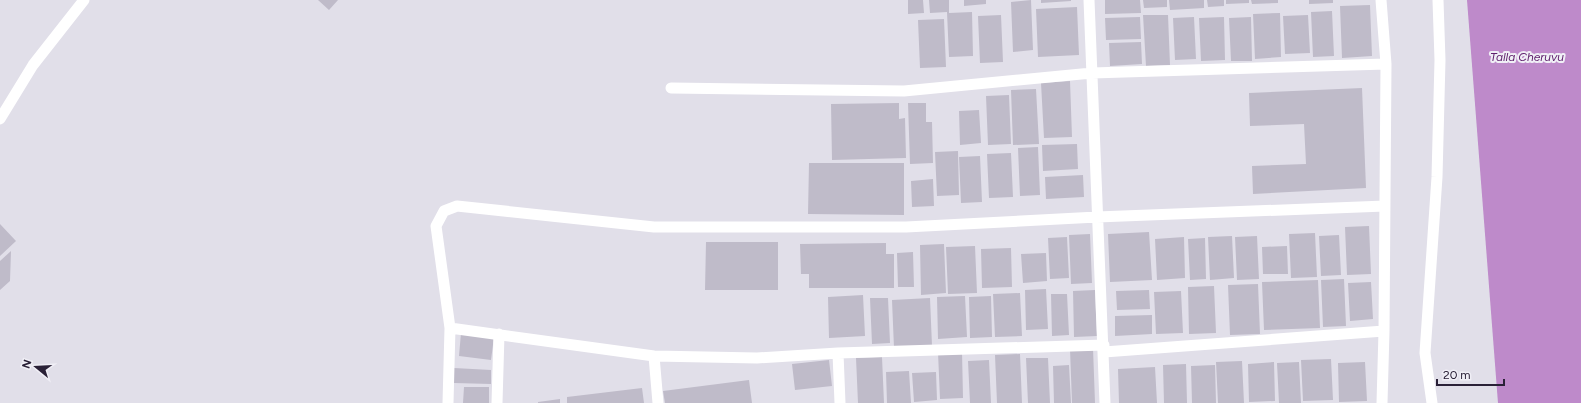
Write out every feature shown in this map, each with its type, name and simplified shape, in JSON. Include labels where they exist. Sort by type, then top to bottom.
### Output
[{"type":"street","points":[[0,119],[33,65],[84,0]]},
{"type":"street","points":[[1089,0],[1105,403]]},
{"type":"street","points":[[1381,0],[1386,64],[1382,403]]},
{"type":"street","points":[[1432,403],[1425,353],[1437,177],[1440,60],[1438,0]]},
{"type":"street","points":[[671,88],[904,91],[1092,72],[1386,64]]},
{"type":"street","points":[[448,403],[450,328],[436,226],[444,211],[457,206],[654,227],[906,227],[1097,217],[1384,206]]},
{"type":"street","points":[[450,328],[654,356],[757,358],[838,353],[1104,349],[1384,331]]},
{"type":"street","points":[[497,403],[499,334]]},
{"type":"street","points":[[838,353],[840,403]]},
{"type":"street","points":[[654,356],[658,403]]},
{"type":"water","name":"Talla Cheruvu","points":[[1467,0],[1581,0],[1581,403],[1498,403]]},
{"type":"building","points":[[318,0],[338,0],[329,10]]},
{"type":"building","points":[[908,0],[923,0],[924,13],[908,14]]},
{"type":"building","points":[[929,0],[949,0],[949,13],[972,12],[973,56],[949,57],[947,12],[930,13]]},
{"type":"building","points":[[964,0],[986,0],[986,4],[964,6]]},
{"type":"building","points":[[1031,0],[1033,50],[1013,52],[1011,2]]},
{"type":"building","points":[[1041,0],[1071,0],[1071,1],[1041,3]]},
{"type":"building","points":[[1105,0],[1140,0],[1141,13],[1105,14]]},
{"type":"building","points":[[1143,0],[1167,0],[1167,7],[1144,8]]},
{"type":"building","points":[[1169,0],[1204,0],[1204,8],[1170,10]]},
{"type":"building","points":[[1207,0],[1224,0],[1224,6],[1208,7]]},
{"type":"building","points":[[1226,0],[1249,0],[1249,3],[1226,4]]},
{"type":"building","points":[[1251,0],[1278,0],[1278,3],[1252,4]]},
{"type":"building","points":[[1309,0],[1333,0],[1333,3],[1309,4]]},
{"type":"building","points":[[1370,5],[1372,56],[1342,58],[1340,6]]},
{"type":"building","points":[[1077,7],[1079,55],[1038,57],[1036,9]]},
{"type":"building","points":[[1332,11],[1334,56],[1313,57],[1311,12]]},
{"type":"building","points":[[1280,13],[1281,57],[1255,59],[1253,14]]},
{"type":"building","points":[[1001,15],[1003,62],[980,63],[978,16]]},
{"type":"building","points":[[1143,15],[1168,15],[1170,65],[1146,66]]},
{"type":"building","points":[[1308,15],[1310,53],[1285,54],[1283,16]]},
{"type":"building","points":[[1140,17],[1141,39],[1106,40],[1105,18]]},
{"type":"building","points":[[1194,17],[1196,59],[1175,60],[1173,18]]},
{"type":"building","points":[[1224,17],[1225,60],[1201,61],[1199,18]]},
{"type":"building","points":[[1251,17],[1252,61],[1231,61],[1229,18]]},
{"type":"building","points":[[944,19],[946,67],[920,68],[918,20]]},
{"type":"building","points":[[1141,42],[1142,64],[1110,66],[1109,43]]},
{"type":"building","points":[[1070,81],[1072,137],[1044,138],[1041,83]]},
{"type":"building","points":[[1362,88],[1366,188],[1253,194],[1252,166],[1306,164],[1304,124],[1250,126],[1249,93]]},
{"type":"building","points":[[1036,89],[1039,144],[1013,145],[1011,90]]},
{"type":"building","points":[[1009,95],[1011,144],[988,145],[986,96]]},
{"type":"building","points":[[899,103],[899,119],[905,118],[906,158],[832,160],[831,104]]},
{"type":"building","points":[[908,103],[926,103],[926,122],[932,122],[933,163],[910,164]]},
{"type":"building","points":[[979,110],[981,143],[960,145],[959,111]]},
{"type":"building","points":[[1077,144],[1078,169],[1043,171],[1042,145]]},
{"type":"building","points":[[1038,147],[1040,195],[1020,196],[1018,148]]},
{"type":"building","points":[[958,151],[959,195],[937,196],[935,152]]},
{"type":"building","points":[[1011,153],[1013,197],[989,198],[987,154]]},
{"type":"building","points":[[980,156],[982,202],[961,203],[959,157]]},
{"type":"building","points":[[809,163],[904,163],[904,215],[808,214]]},
{"type":"building","points":[[1083,175],[1084,197],[1046,199],[1045,177]]},
{"type":"building","points":[[933,179],[934,206],[912,207],[911,181]]},
{"type":"building","points":[[0,224],[16,241],[0,256]]},
{"type":"building","points":[[1369,226],[1371,274],[1347,275],[1345,227]]},
{"type":"building","points":[[1149,232],[1152,280],[1110,282],[1108,234]]},
{"type":"building","points":[[1315,233],[1317,277],[1291,278],[1289,234]]},
{"type":"building","points":[[1090,234],[1092,283],[1071,284],[1069,235]]},
{"type":"building","points":[[1339,235],[1341,275],[1321,276],[1319,236]]},
{"type":"building","points":[[1232,236],[1234,278],[1210,280],[1208,237]]},
{"type":"building","points":[[1257,236],[1259,279],[1237,280],[1235,237]]},
{"type":"building","points":[[1067,237],[1069,278],[1050,279],[1048,238]]},
{"type":"building","points":[[1184,237],[1185,278],[1157,280],[1155,239]]},
{"type":"building","points":[[1205,238],[1206,279],[1190,280],[1188,239]]},
{"type":"building","points":[[706,242],[778,242],[778,290],[705,290]]},
{"type":"building","points":[[886,243],[886,254],[894,254],[894,288],[809,288],[809,274],[801,274],[800,244]]},
{"type":"building","points":[[944,244],[946,293],[921,295],[920,245]]},
{"type":"building","points":[[975,246],[977,293],[948,294],[946,247]]},
{"type":"building","points":[[1287,246],[1288,274],[1263,274],[1262,247]]},
{"type":"building","points":[[1011,248],[1012,287],[982,288],[981,249]]},
{"type":"building","points":[[11,251],[10,281],[0,290],[0,261]]},
{"type":"building","points":[[913,252],[914,287],[898,287],[897,253]]},
{"type":"building","points":[[1046,253],[1047,281],[1023,283],[1021,254]]},
{"type":"building","points":[[1344,279],[1346,326],[1323,327],[1321,280]]},
{"type":"building","points":[[1318,280],[1320,328],[1264,330],[1262,282]]},
{"type":"building","points":[[1371,282],[1373,319],[1350,321],[1348,283]]},
{"type":"building","points":[[1258,284],[1260,334],[1230,335],[1228,285]]},
{"type":"building","points":[[1214,286],[1216,333],[1189,334],[1188,287]]},
{"type":"building","points":[[1046,289],[1048,329],[1026,330],[1025,290]]},
{"type":"building","points":[[1095,290],[1097,336],[1074,337],[1073,291]]},
{"type":"building","points":[[1149,290],[1150,309],[1117,310],[1116,291]]},
{"type":"building","points":[[1181,291],[1183,333],[1156,334],[1154,292]]},
{"type":"building","points":[[1020,293],[1022,336],[995,337],[993,294]]},
{"type":"building","points":[[1051,294],[1067,294],[1069,335],[1052,336]]},
{"type":"building","points":[[863,295],[865,336],[829,338],[828,297]]},
{"type":"building","points":[[965,296],[967,337],[938,339],[937,297]]},
{"type":"building","points":[[991,296],[992,337],[970,338],[969,297]]},
{"type":"building","points":[[870,298],[888,298],[890,343],[872,344]]},
{"type":"building","points":[[930,298],[932,346],[894,348],[892,300]]},
{"type":"building","points":[[1152,315],[1152,334],[1115,336],[1115,316]]},
{"type":"building","points":[[461,333],[494,337],[491,360],[459,356]]},
{"type":"building","points":[[1093,348],[1095,403],[1072,403],[1070,349]]},
{"type":"building","points":[[962,351],[963,398],[940,399],[938,352]]},
{"type":"building","points":[[1020,354],[1022,403],[997,403],[995,355]]},
{"type":"building","points":[[882,357],[884,403],[858,403],[856,358]]},
{"type":"building","points":[[1026,358],[1048,358],[1050,403],[1028,403]]},
{"type":"building","points":[[1331,359],[1333,400],[1303,401],[1301,360]]},
{"type":"building","points":[[829,360],[832,386],[795,390],[792,364]]},
{"type":"building","points":[[989,360],[991,403],[970,403],[968,361]]},
{"type":"building","points":[[1242,361],[1244,403],[1218,403],[1216,362]]},
{"type":"building","points":[[1274,362],[1275,401],[1249,402],[1248,364]]},
{"type":"building","points":[[1299,362],[1301,403],[1279,403],[1277,363]]},
{"type":"building","points":[[1365,362],[1367,401],[1339,402],[1338,363]]},
{"type":"building","points":[[1186,364],[1187,403],[1164,403],[1163,365]]},
{"type":"building","points":[[1069,365],[1071,403],[1054,403],[1053,366]]},
{"type":"building","points":[[1215,365],[1216,403],[1192,403],[1191,366]]},
{"type":"building","points":[[1155,367],[1157,403],[1119,403],[1118,369]]},
{"type":"building","points":[[454,368],[491,370],[491,384],[454,383]]},
{"type":"building","points":[[909,371],[911,403],[887,403],[886,372]]},
{"type":"building","points":[[936,372],[937,400],[914,402],[912,373]]},
{"type":"building","points":[[749,380],[752,403],[665,403],[663,391]]},
{"type":"building","points":[[464,387],[489,387],[489,403],[463,403]]},
{"type":"building","points":[[642,388],[644,403],[567,403],[567,397]]},
{"type":"building","points":[[560,399],[560,403],[538,403],[538,402]]}]
